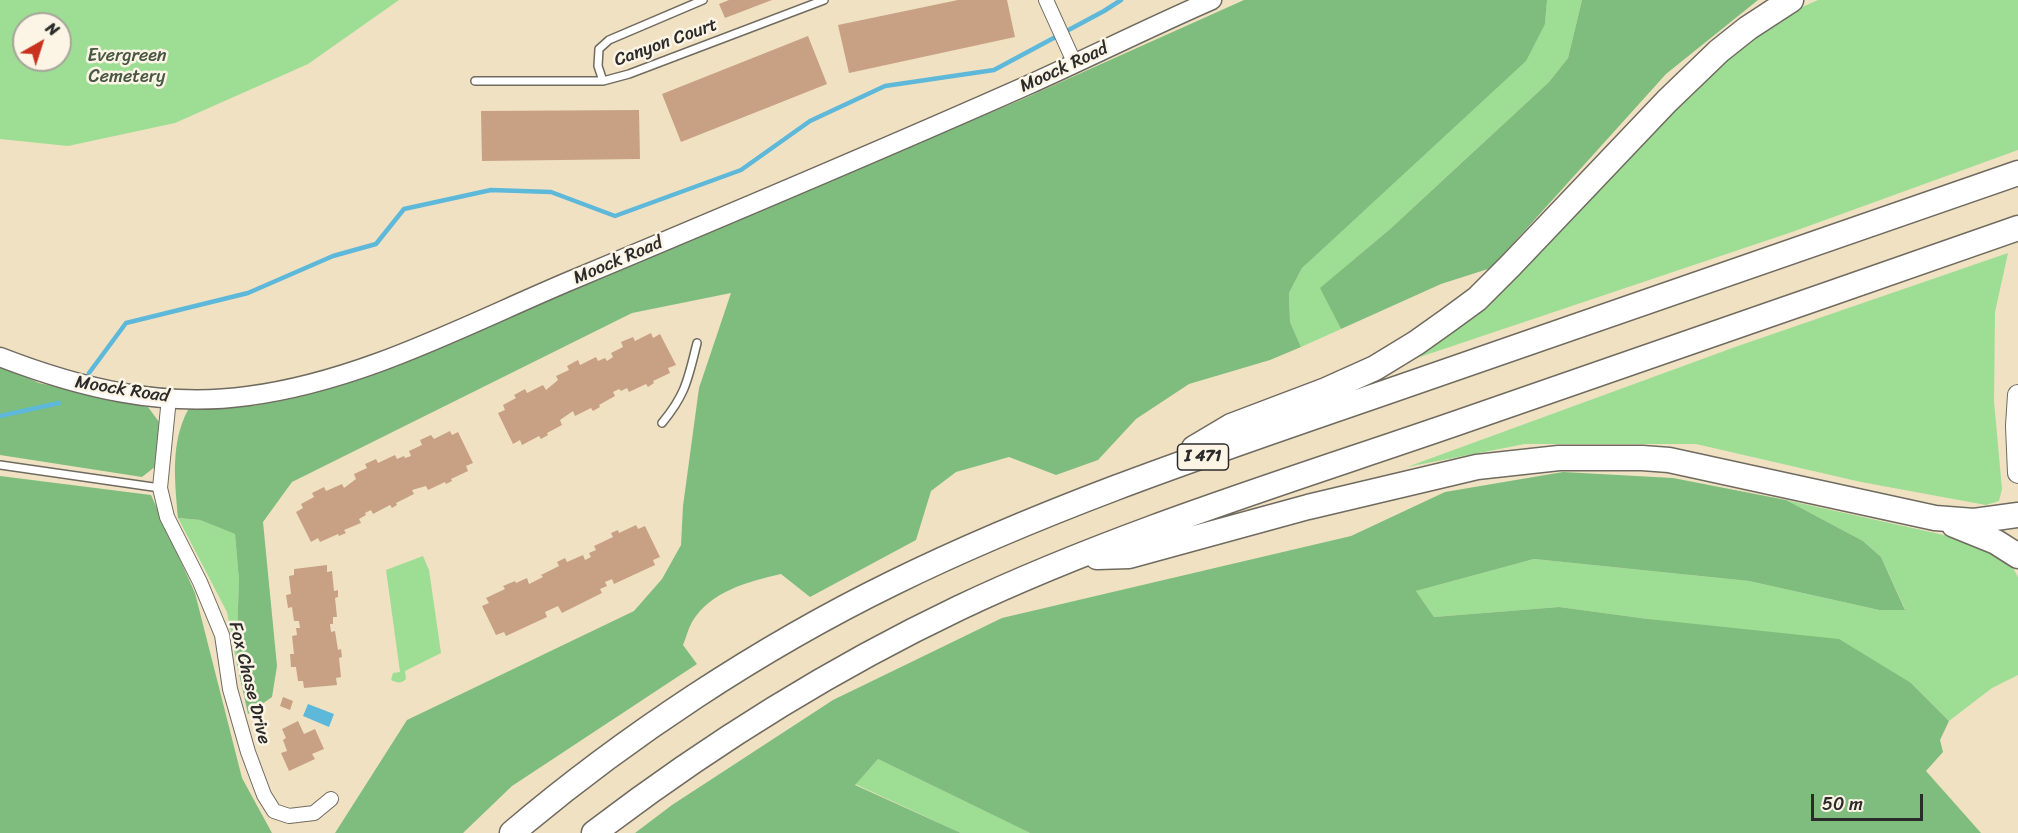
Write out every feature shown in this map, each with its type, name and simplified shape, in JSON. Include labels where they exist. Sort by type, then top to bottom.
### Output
[{"type":"highway","points":[[1148,476],[1231,426],[1326,390],[1375,368],[1416,343],[1477,299],[1667,101],[1719,51],[1748,28],[1791,0]]},
{"type":"highway","name":"I 471","points":[[512,833],[608,756],[695,697],[815,625],[893,583],[961,552],[1083,500],[1148,476],[2018,172]]},
{"type":"highway","points":[[594,833],[702,754],[825,678],[959,608],[1074,558],[1216,506],[2018,228]]},
{"type":"highway","points":[[1074,558],[1129,556],[1425,478],[1477,467],[1559,458],[1669,460],[1935,518],[1974,521],[2018,515]]},
{"type":"highway","points":[[1935,518],[1996,542],[2018,556]]},
{"type":"main road","name":"Moock Road","points":[[0,357],[40,373],[110,392],[154,398],[248,396],[302,387],[354,372],[758,202],[1071,55],[1212,0]]},
{"type":"main road","points":[[2018,395],[2016,426],[2018,471]]},
{"type":"street","points":[[1048,6],[1071,55]]},
{"type":"street","name":"Fox Chase Drive","points":[[169,398],[160,488],[167,517],[200,582],[222,635],[230,689],[248,752],[264,795],[274,811],[289,816],[314,813],[331,799]]},
{"type":"lane","points":[[603,81],[598,66],[599,49],[609,40],[703,0]]},
{"type":"lane","name":"Canyon Court","points":[[475,81],[603,81],[629,74],[824,0]]},
{"type":"lane","points":[[662,423],[678,404],[687,383],[697,343]]},
{"type":"lane","points":[[0,465],[160,488]]},
{"type":"green space","name":"Evergreen Cemetery","points":[[0,0],[399,0],[308,64],[175,123],[68,146],[0,139]]},
{"type":"green space","points":[[1244,0],[1547,0],[1545,24],[1526,61],[1302,268],[1289,293],[1290,322],[1301,347],[1270,360],[1189,384],[1136,419],[1098,460],[1056,475],[1009,457],[956,472],[931,491],[916,540],[810,597],[781,574],[731,589],[720,595],[700,611],[689,628],[683,645],[697,664],[512,786],[463,833],[335,833],[407,720],[634,611],[662,579],[681,545],[683,506],[699,388],[731,293],[632,313],[292,482],[263,522],[277,666],[272,697],[248,714],[236,660],[239,580],[235,534],[200,520],[178,518],[175,477],[176,449],[182,423],[188,410],[200,406],[254,406],[321,389],[657,253],[1023,99]]},
{"type":"green space","points":[[1547,0],[1582,0],[1568,58],[1549,82],[1389,230],[1321,288],[1341,329],[1301,347],[1290,322],[1289,293],[1302,268],[1545,24]]},
{"type":"green space","points":[[1582,0],[1758,0],[1666,74],[1491,268],[1441,284],[1341,329],[1320,288],[1389,230],[1549,82],[1568,58]]},
{"type":"green space","points":[[1818,0],[2018,0],[2018,150],[1792,232],[1402,363],[1721,62],[1784,15]]},
{"type":"green space","points":[[2008,253],[1995,312],[1994,401],[2002,489],[1999,501],[1986,505],[1861,482],[1696,444],[1525,444],[1407,467],[1738,346]]},
{"type":"green space","points":[[0,365],[39,383],[148,407],[159,422],[156,466],[142,477],[0,455]]},
{"type":"green space","points":[[1563,472],[1673,478],[1786,500],[1863,541],[1881,557],[1905,610],[1879,610],[1749,581],[1534,559],[1416,591],[1434,617],[1559,607],[1648,619],[1839,639],[1911,683],[1949,721],[1940,740],[1943,752],[1926,771],[1981,833],[1030,833],[878,759],[855,785],[961,833],[635,833],[672,805],[833,700],[1002,618],[1351,536],[1445,492]]},
{"type":"green space","points":[[0,476],[151,495],[195,593],[242,778],[272,833],[0,833]]},
{"type":"green space","points":[[1786,500],[1980,543],[2009,561],[2018,577],[2018,675],[1992,688],[1949,721],[1911,683],[1648,619],[1559,607],[1434,617],[1416,591],[1534,559],[1749,581],[1879,610],[1905,609],[1881,557],[1863,541]]},
{"type":"green space","points":[[178,518],[200,520],[235,534],[239,580],[236,660],[227,612]]},
{"type":"green space","points":[[423,556],[429,570],[441,653],[405,671],[406,679],[397,682],[391,680],[393,673],[400,672],[386,570]]},
{"type":"green space","points":[[878,759],[1030,833],[961,833],[855,784]]},
{"type":"water","points":[[308,704],[334,714],[329,727],[303,716]]},
{"type":"building","points":[[729,0],[772,0],[725,18],[719,4]]},
{"type":"building","points":[[958,0],[1007,0],[1015,37],[849,73],[838,25]]},
{"type":"building","points":[[808,36],[827,84],[681,142],[662,94]]},
{"type":"building","points":[[639,110],[640,159],[482,161],[481,111]]},
{"type":"building","points":[[651,333],[653,338],[660,334],[676,365],[668,368],[670,373],[653,381],[654,383],[648,387],[646,384],[629,392],[627,388],[621,391],[619,389],[613,392],[615,396],[593,411],[591,408],[575,416],[573,411],[560,420],[562,425],[541,439],[539,436],[522,445],[520,440],[513,444],[498,413],[505,410],[503,405],[516,398],[514,395],[525,389],[527,393],[543,385],[546,390],[558,380],[556,376],[569,370],[567,366],[578,360],[580,365],[596,357],[598,361],[605,358],[607,361],[613,357],[611,353],[623,347],[621,342],[633,337],[635,341]]},
{"type":"building","points":[[450,431],[452,435],[458,432],[473,463],[466,466],[468,471],[446,484],[445,482],[428,490],[426,486],[412,490],[414,494],[396,503],[397,505],[392,508],[390,505],[373,514],[371,510],[365,513],[366,515],[359,519],[361,523],[344,530],[346,533],[320,542],[318,538],[311,542],[296,512],[303,508],[301,504],[314,497],[312,493],[324,487],[326,491],[342,484],[344,488],[356,479],[354,474],[367,468],[365,464],[376,459],[378,463],[395,455],[397,459],[411,456],[409,451],[422,445],[420,440],[431,435],[434,439]]},
{"type":"building","points":[[636,525],[638,529],[645,526],[660,557],[653,560],[655,565],[614,584],[612,579],[605,582],[607,586],[600,589],[602,593],[562,613],[558,606],[545,612],[547,617],[506,636],[504,632],[496,635],[482,606],[489,603],[486,598],[505,589],[503,586],[515,581],[516,583],[527,578],[529,584],[543,577],[541,575],[559,566],[557,562],[565,558],[567,562],[583,555],[585,560],[591,557],[589,553],[596,550],[594,546],[613,537],[611,533],[618,530],[619,533]]},
{"type":"building","points":[[327,565],[327,572],[332,571],[334,591],[338,590],[338,597],[335,598],[337,617],[333,617],[333,624],[330,624],[331,632],[335,631],[338,650],[341,649],[342,657],[339,658],[341,677],[336,678],[337,685],[304,688],[303,681],[298,681],[296,667],[291,667],[290,654],[294,654],[292,636],[297,635],[296,628],[300,628],[299,621],[294,621],[292,607],[288,608],[286,595],[291,594],[289,576],[294,575],[294,569]]},
{"type":"building","points":[[283,697],[293,701],[290,710],[280,706]]},
{"type":"building","points":[[298,721],[304,734],[315,729],[324,749],[312,754],[315,759],[289,771],[281,753],[287,751],[283,740],[286,738],[282,729]]},
{"type":"waterway","points":[[89,373],[126,323],[248,293],[333,256],[376,244],[404,209],[491,190],[551,192],[615,216],[741,170],[810,121],[885,86],[994,70],[1121,0]]},
{"type":"waterway","points":[[0,416],[59,403]]}]
